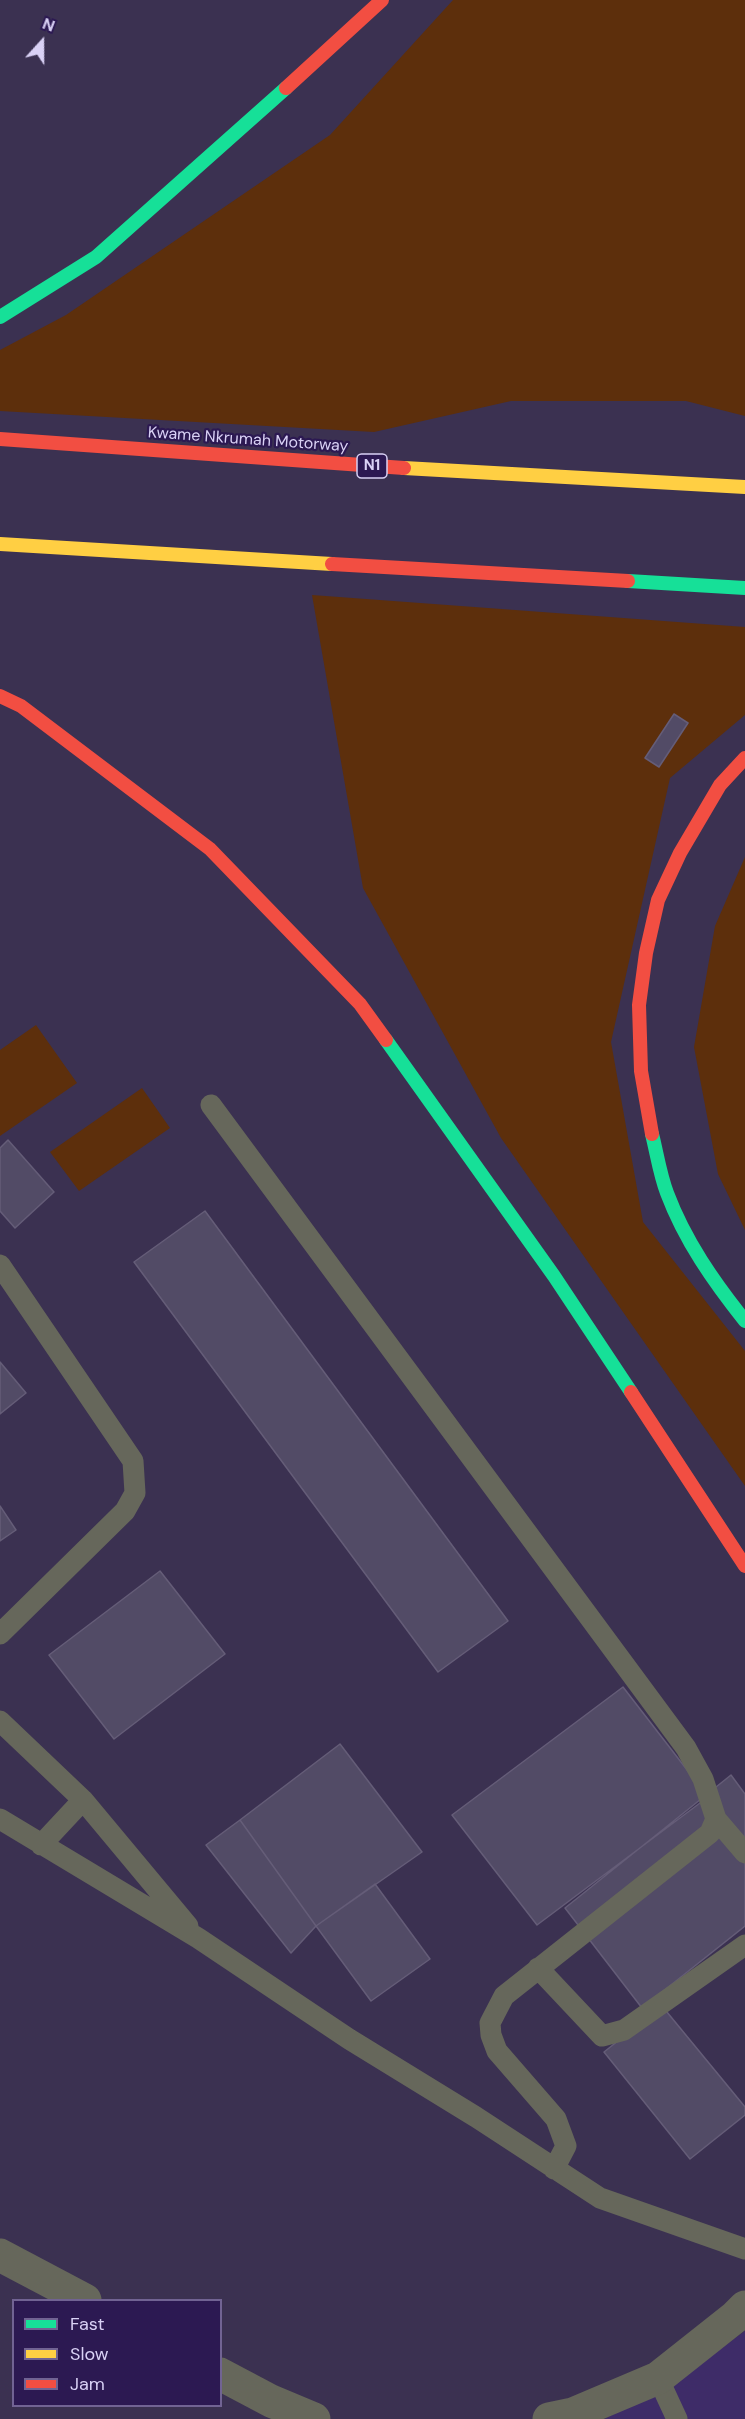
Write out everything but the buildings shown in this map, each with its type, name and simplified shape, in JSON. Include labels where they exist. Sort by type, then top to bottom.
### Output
[{"type":"highway","points":[[0,317],[96,257],[367,16],[382,0]]},
{"type":"highway","name":"Kwame Nkrumah Motorway","points":[[0,439],[324,463],[745,487]]},
{"type":"highway","points":[[0,544],[745,588]]},
{"type":"highway","points":[[0,696],[21,706],[210,849],[360,1004],[554,1276],[745,1566]]},
{"type":"highway","points":[[745,758],[720,784],[680,853],[658,900],[646,953],[639,1005],[643,1082],[649,1124],[667,1193],[708,1274],[745,1321]]},
{"type":"street","points":[[0,2255],[81,2299]]},
{"type":"street","points":[[549,2419],[573,2414],[658,2378],[745,2307]]},
{"type":"street","points":[[222,2375],[271,2401],[314,2419]]},
{"type":"lane","points":[[211,1105],[686,1748],[703,1779],[716,1819],[745,1852]]},
{"type":"lane","points":[[0,1265],[133,1461],[135,1493],[125,1511],[0,1634]]},
{"type":"lane","points":[[0,1721],[83,1800],[198,1938]]},
{"type":"lane","points":[[41,1845],[83,1800]]},
{"type":"lane","points":[[0,1819],[198,1938],[349,2039],[600,2198],[745,2249]]},
{"type":"lane","points":[[554,2169],[566,2146],[556,2119],[497,2051],[491,2035],[490,2023],[504,1996],[710,1833],[716,1819]]},
{"type":"lane","points":[[538,1968],[602,2036],[624,2030],[745,1945]]},
{"type":"lane","points":[[658,2378],[677,2419]]},
{"type":"shaded area","points":[[453,0],[745,0],[745,416],[686,401],[511,401],[374,432],[0,411],[0,350],[66,315],[330,135]]},
{"type":"shaded area","points":[[312,595],[745,627],[745,715],[670,778],[611,1042],[643,1222],[745,1351],[745,1486],[501,1138],[363,888]]},
{"type":"shaded area","points":[[745,857],[745,1230],[718,1174],[694,1047],[715,926]]},
{"type":"shaded area","points":[[36,1025],[77,1083],[0,1136],[0,1050]]},
{"type":"shaded area","points":[[142,1088],[170,1128],[79,1191],[50,1152]]},
{"type":"shaded area","points":[[745,2331],[745,2419],[605,2419],[715,2353]]},
{"type":"traffic: fast","points":[[0,317],[96,257],[286,88]]},
{"type":"traffic: fast","points":[[628,581],[745,588]]},
{"type":"traffic: fast","points":[[386,1040],[554,1276],[631,1392]]},
{"type":"traffic: fast","points":[[652,1134],[660,1172],[682,1228],[711,1276],[745,1321]]},
{"type":"traffic: slow","points":[[404,468],[745,487]]},
{"type":"traffic: slow","points":[[0,544],[332,564]]},
{"type":"traffic: jam","points":[[286,88],[382,0]]},
{"type":"traffic: jam","points":[[0,439],[404,468]]},
{"type":"traffic: jam","points":[[332,564],[628,581]]},
{"type":"traffic: jam","points":[[0,696],[21,706],[210,849],[360,1004],[386,1040]]},
{"type":"traffic: jam","points":[[652,1134],[641,1071],[639,1005],[646,953],[658,900],[680,853],[720,785],[745,758]]},
{"type":"traffic: jam","points":[[631,1392],[745,1566]]}]
